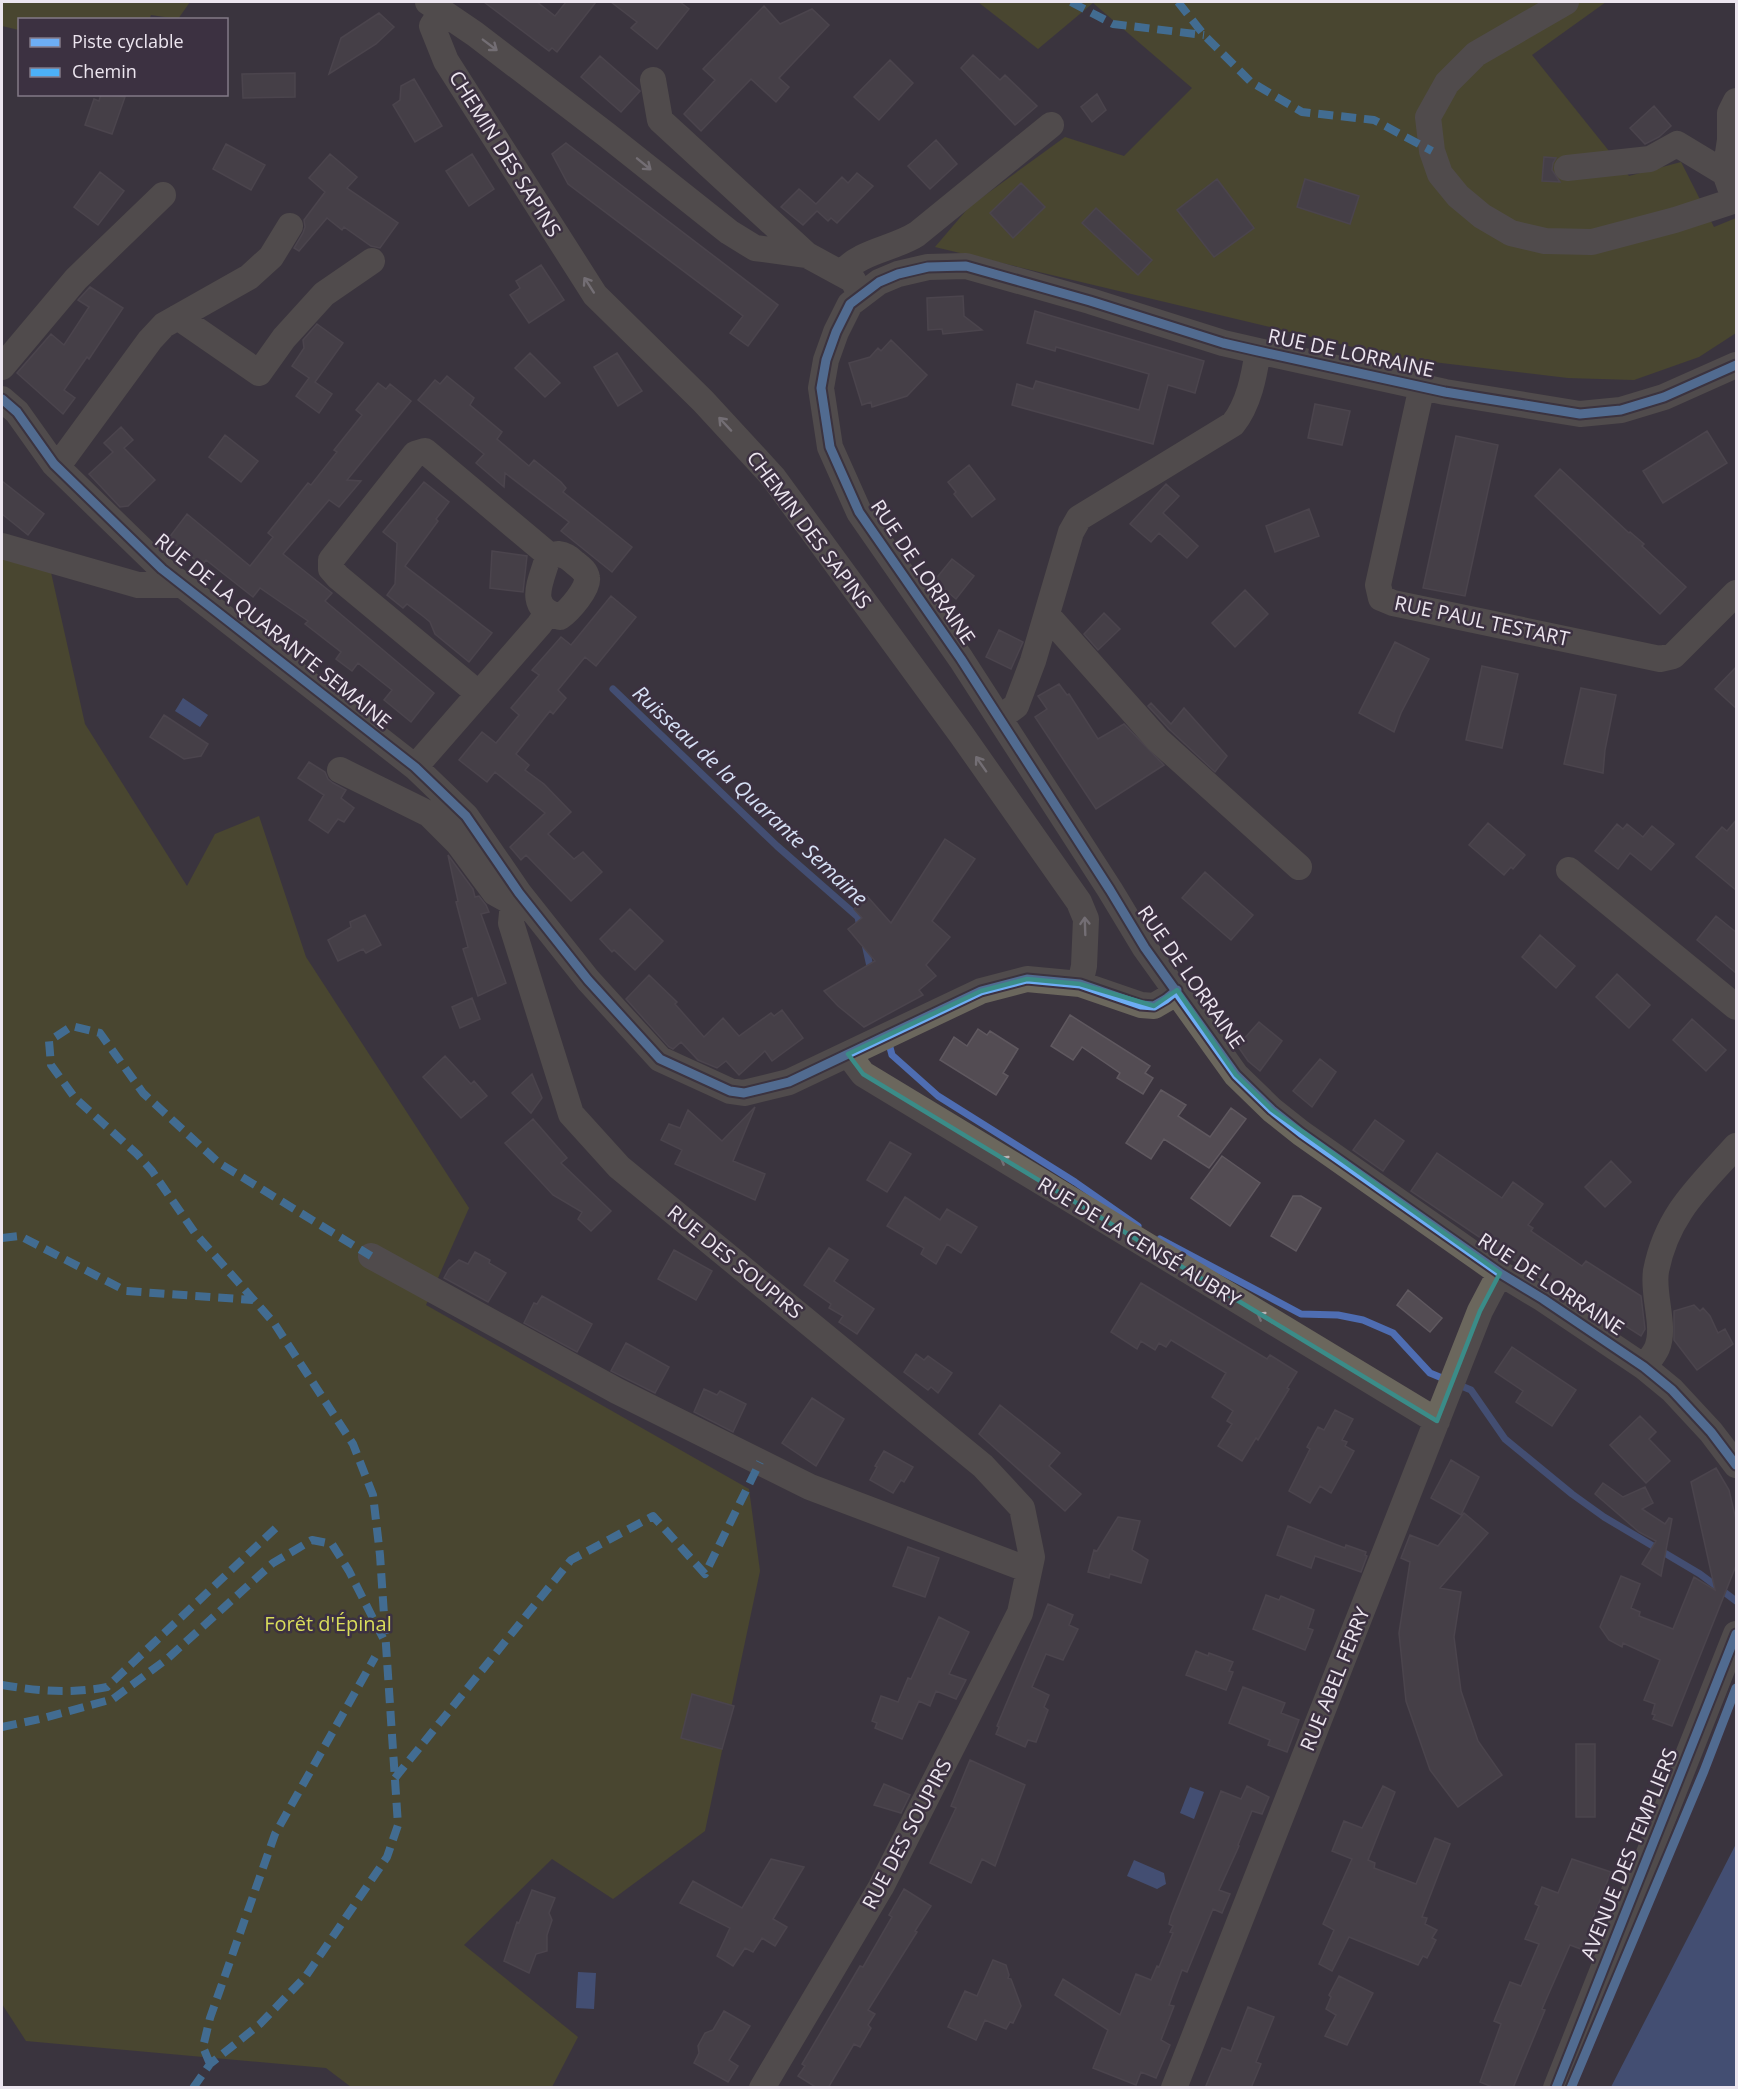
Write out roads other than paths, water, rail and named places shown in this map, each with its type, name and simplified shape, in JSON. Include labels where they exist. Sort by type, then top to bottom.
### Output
[{"type":"street","points":[[1566,2],[1476,54],[1447,83],[1428,117],[1432,151],[1440,174],[1458,196],[1482,216],[1511,233],[1545,241],[1592,242],[1675,220],[1736,200],[1725,173],[1730,140],[1730,114],[1737,101]]},
{"type":"street","name":"CHEMIN DES SAPINS","points":[[807,255],[755,248],[729,232],[607,135],[435,6],[432,26],[446,61],[595,294],[703,401],[773,477],[954,725],[1079,902],[1086,919],[1084,966],[1080,984]]},
{"type":"street","name":"CHEMIN DES SAPINS","points":[[653,80],[660,120],[807,255],[853,280],[860,294]]},
{"type":"street","points":[[842,273],[850,263],[905,242],[917,234],[1051,125]]},
{"type":"street","points":[[1567,168],[1650,159],[1677,144],[1725,173]]},
{"type":"street","points":[[2,367],[76,279],[163,195]]},
{"type":"street","points":[[57,467],[150,340],[164,325],[249,277],[271,257],[290,226]]},
{"type":"street","points":[[178,317],[259,374],[284,338],[324,294],[372,261]]},
{"type":"street","name":"RUE DE LORRAINE","points":[[1737,365],[1664,397],[1622,410],[1580,414],[1422,386],[1223,343],[1090,301],[966,266],[928,267],[898,274],[860,294],[850,304],[836,332],[826,360],[820,388],[830,447],[859,512],[961,659],[1145,948],[1236,1075],[1272,1110],[1301,1133],[1500,1273],[1644,1367],[1672,1390],[1711,1432],[1737,1465]]},
{"type":"street","points":[[999,718],[1016,706],[1033,661],[1071,532],[1079,518],[1233,424],[1241,414],[1254,373],[1258,351]]},
{"type":"street","name":"RUE PAUL TESTART","points":[[1422,386],[1378,585],[1381,598],[1394,603],[1660,659],[1673,656],[1737,592]]},
{"type":"street","name":"RUE DE LA QUARANTE SEMAINE","points":[[2,399],[17,412],[57,467],[162,569],[415,768],[466,816],[516,898]]},
{"type":"street","points":[[479,694],[338,577],[331,569],[331,560],[415,454],[425,451],[550,556],[564,554],[585,571],[588,578],[586,586],[567,612],[560,617],[548,612],[539,602],[537,595],[550,556]]},
{"type":"street","points":[[2,546],[138,585],[182,585]]},
{"type":"street","points":[[415,768],[548,612]]},
{"type":"street","points":[[1047,615],[1158,740],[1299,867]]},
{"type":"street","points":[[340,770],[429,814],[458,843],[495,893],[516,898],[660,1059],[730,1092],[744,1093],[789,1082],[981,991],[1027,979],[1080,984],[1141,1005],[1154,1006],[1177,990]]},
{"type":"street","points":[[1569,870],[1737,1007]]},
{"type":"street","name":"RUE DES SOUPIRS","points":[[516,898],[511,923],[572,1114],[618,1167],[983,1466],[1023,1508],[1032,1557],[1020,1613],[881,1887],[762,2088]]},
{"type":"street","name":"RUE DE LA CENSÉ AUBRY","points":[[848,1054],[863,1074],[1314,1349],[1437,1421]]},
{"type":"street","points":[[1644,1367],[1657,1348],[1660,1334],[1656,1272],[1665,1239],[1678,1212],[1737,1146]]},
{"type":"street","points":[[371,1256],[617,1391],[810,1487],[1029,1570]]},
{"type":"street","name":"RUE ABEL FERRY","points":[[1174,2088],[1480,1311],[1500,1273]]},
{"type":"street","name":"AVENUE DES TEMPLIERS","points":[[1556,2088],[1737,1634]]},
{"type":"water","points":[[183,698],[208,715],[200,727],[175,711]]},
{"type":"water","points":[[1190,1787],[1204,1792],[1194,1819],[1180,1813]]},
{"type":"water","points":[[1736,1844],[1736,2087],[1611,2087]]},
{"type":"water","points":[[1134,1860],[1164,1873],[1166,1884],[1157,1889],[1127,1876]]},
{"type":"water","points":[[578,1972],[596,1973],[594,2009],[576,2008]]},
{"type":"waterway","name":"Ruisseau de la Quarante Semaine","points":[[613,689],[777,846],[858,917],[860,927]]},
{"type":"waterway","name":"Ruisseau de la Quarante Semaine","points":[[865,944],[871,971]]},
{"type":"waterway","name":"Ruisseau de la Quarante Semaine","points":[[888,1040],[892,1055],[938,1096],[1075,1182],[1138,1226]]},
{"type":"waterway","name":"Ruisseau de la Quarante Semaine","points":[[1160,1239],[1301,1314],[1338,1315],[1363,1320],[1393,1333],[1430,1373],[1471,1390],[1505,1439],[1572,1494],[1604,1517],[1700,1574],[1736,1601]]},
{"type":"park label","name":"Forêt d'Épinal","points":[[328,1624]]}]
